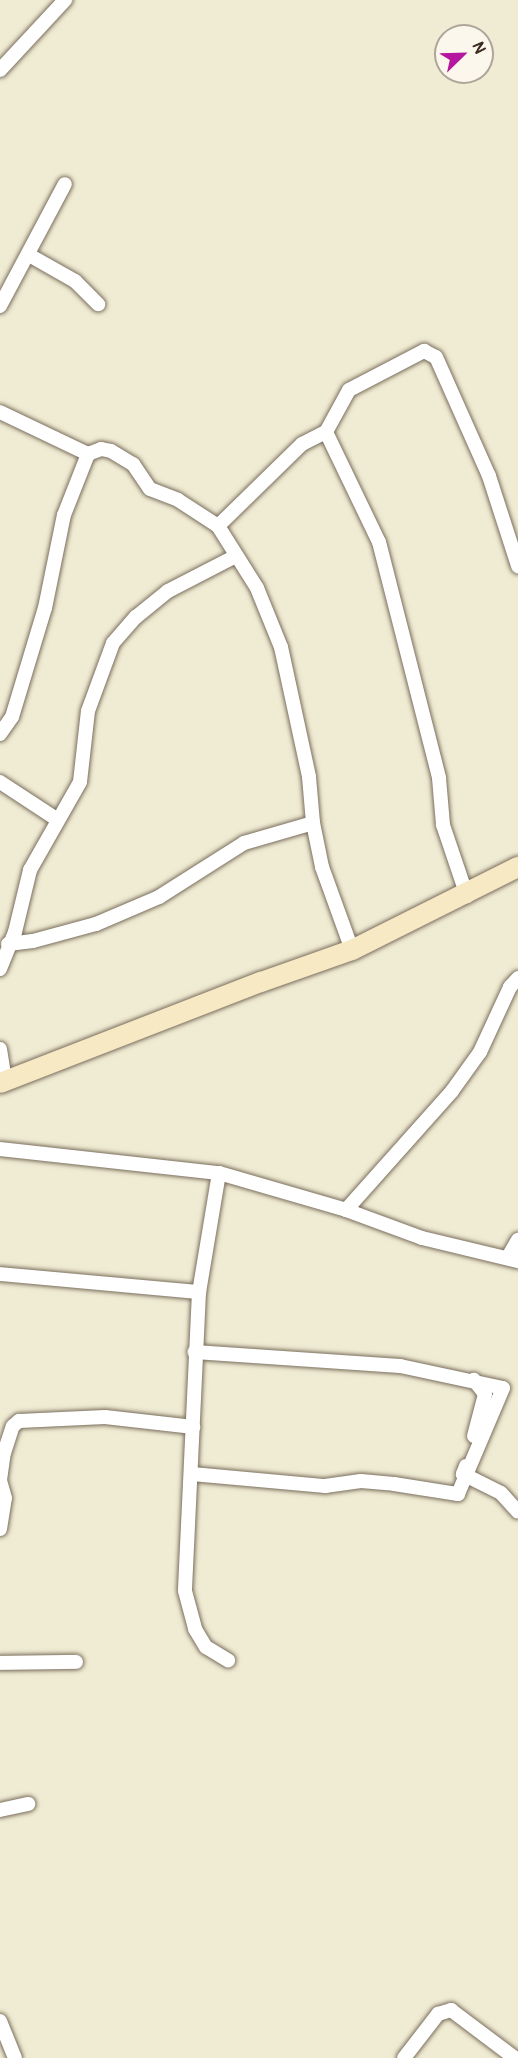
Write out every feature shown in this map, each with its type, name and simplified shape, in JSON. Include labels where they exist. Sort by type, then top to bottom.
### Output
[{"type":"street","points":[[0,70],[65,0]]},
{"type":"street","points":[[0,306],[65,184]]},
{"type":"street","points":[[29,255],[75,281],[98,304]]},
{"type":"street","points":[[218,526],[303,444],[326,432],[345,394],[358,383],[424,351],[436,357],[489,477],[518,566]]},
{"type":"street","points":[[0,412],[88,454],[101,449],[120,456],[133,464],[150,489],[178,500],[218,526],[234,557],[257,588],[281,647],[309,777],[313,823],[322,867],[352,950]]},
{"type":"street","points":[[326,432],[379,542],[439,778],[443,825],[467,896]]},
{"type":"street","points":[[0,734],[12,717],[45,608],[64,515],[88,454]]},
{"type":"street","points":[[0,969],[8,944],[15,932],[30,870],[57,820],[72,802],[80,782],[88,711],[113,644],[136,617],[168,591],[234,557]]},
{"type":"street","points":[[0,782],[57,820]]},
{"type":"street","points":[[8,944],[33,941],[96,924],[159,897],[244,843],[313,823]]},
{"type":"street","points":[[0,1049],[2,1082],[261,981],[352,950],[467,896],[518,867]]},
{"type":"street","points":[[346,1210],[452,1091],[480,1052],[510,987],[518,978]]},
{"type":"street","points":[[0,1149],[219,1173],[346,1210],[422,1238],[513,1259],[518,1240]]},
{"type":"street","points":[[219,1173],[199,1292],[194,1352],[192,1474],[184,1591],[195,1629],[206,1647],[228,1660]]},
{"type":"street","points":[[0,1274],[199,1292]]},
{"type":"street","points":[[192,1474],[324,1486],[361,1481],[394,1484],[452,1495],[461,1492],[463,1474],[485,1394],[474,1380],[360,1357],[194,1352]]},
{"type":"street","points":[[0,1529],[5,1498],[0,1480],[4,1454],[13,1426],[19,1421],[105,1417],[193,1427]]},
{"type":"street","points":[[463,1474],[501,1493],[518,1512]]},
{"type":"street","points":[[0,1664],[76,1662]]},
{"type":"street","points":[[0,1810],[28,1804]]},
{"type":"street","points":[[404,2058],[438,2014],[451,2010],[515,2058]]},
{"type":"street","points":[[0,2020],[15,2058]]}]
